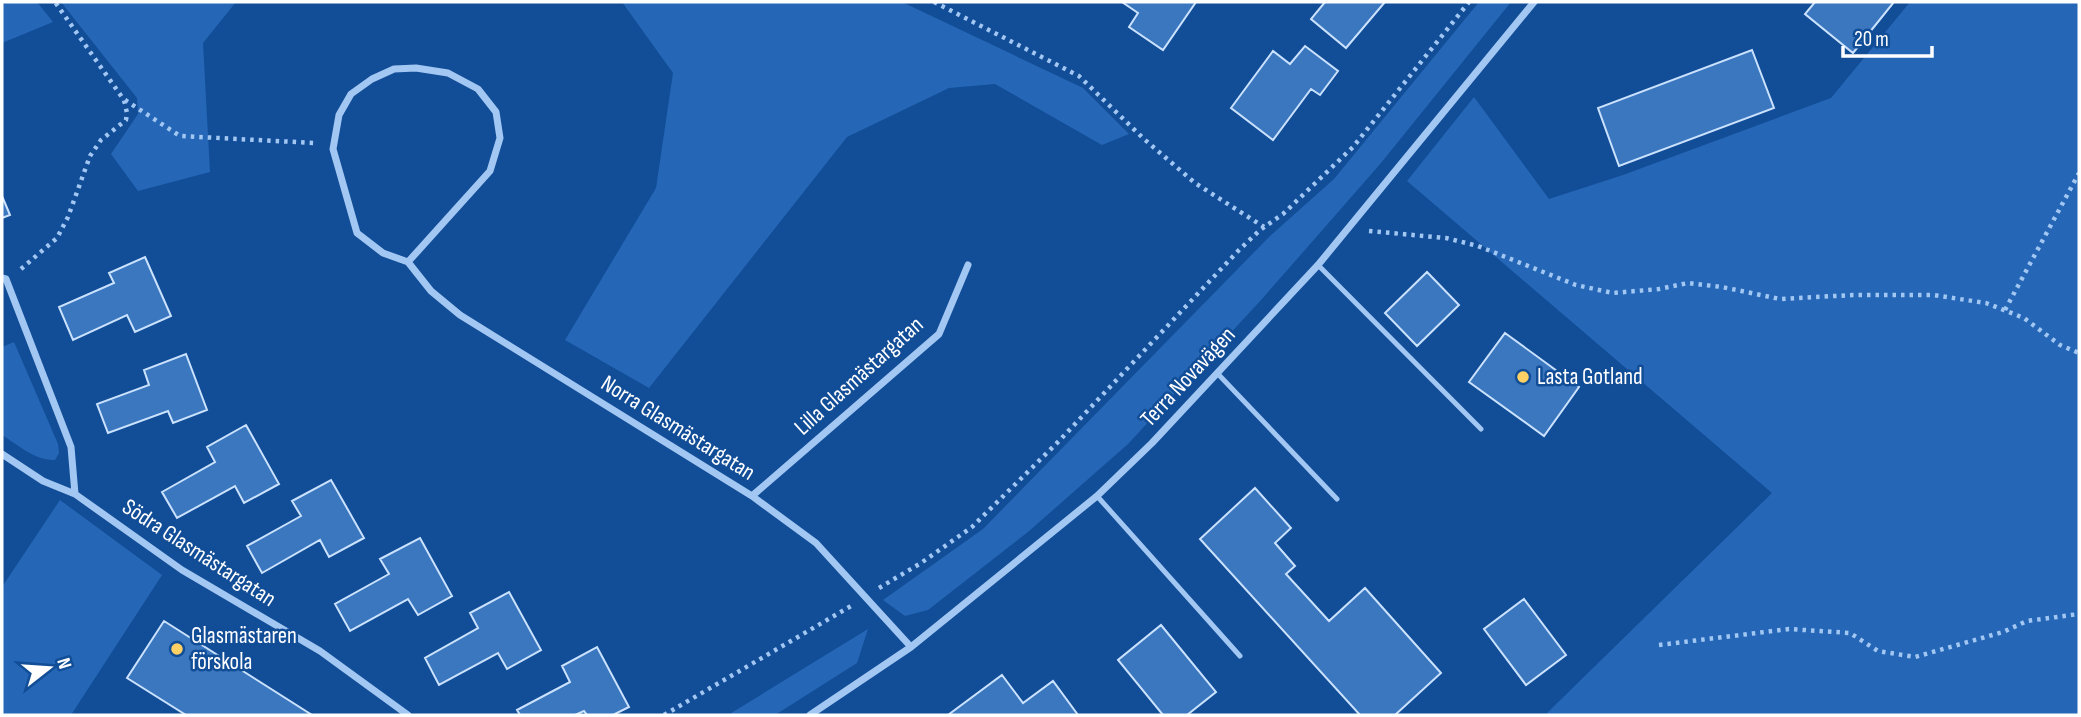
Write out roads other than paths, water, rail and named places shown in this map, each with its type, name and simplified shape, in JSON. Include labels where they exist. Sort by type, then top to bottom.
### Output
[{"type":"street","name":"Terra Novavägen","points":[[810,715],[911,647],[1097,496],[1152,443],[1318,265],[1534,2]]},
{"type":"street","name":"Norra Glasmästargatan","points":[[408,262],[491,171],[500,138],[496,112],[478,89],[448,73],[416,68],[394,69],[372,79],[351,94],[338,115],[332,149],[357,233],[383,253],[408,262],[431,291],[460,315],[752,496],[816,543],[911,647]]},
{"type":"street","name":"Lilla Glasmästargatan","points":[[752,496],[939,334],[968,265]]},
{"type":"street","points":[[4,278],[71,447],[75,494]]},
{"type":"street","name":"Södra Glasmästargatan","points":[[2,454],[43,481],[75,494],[182,570],[320,651],[408,715]]},
{"type":"lane","points":[[1318,265],[1481,429]]},
{"type":"lane","points":[[1218,374],[1337,499]]},
{"type":"lane","points":[[1097,496],[1240,656]]},
{"type":"place","name":"Lasta Gotland","points":[[1523,377]]},
{"type":"place","name":"Glasmästaren förskola","points":[[177,649]]}]
